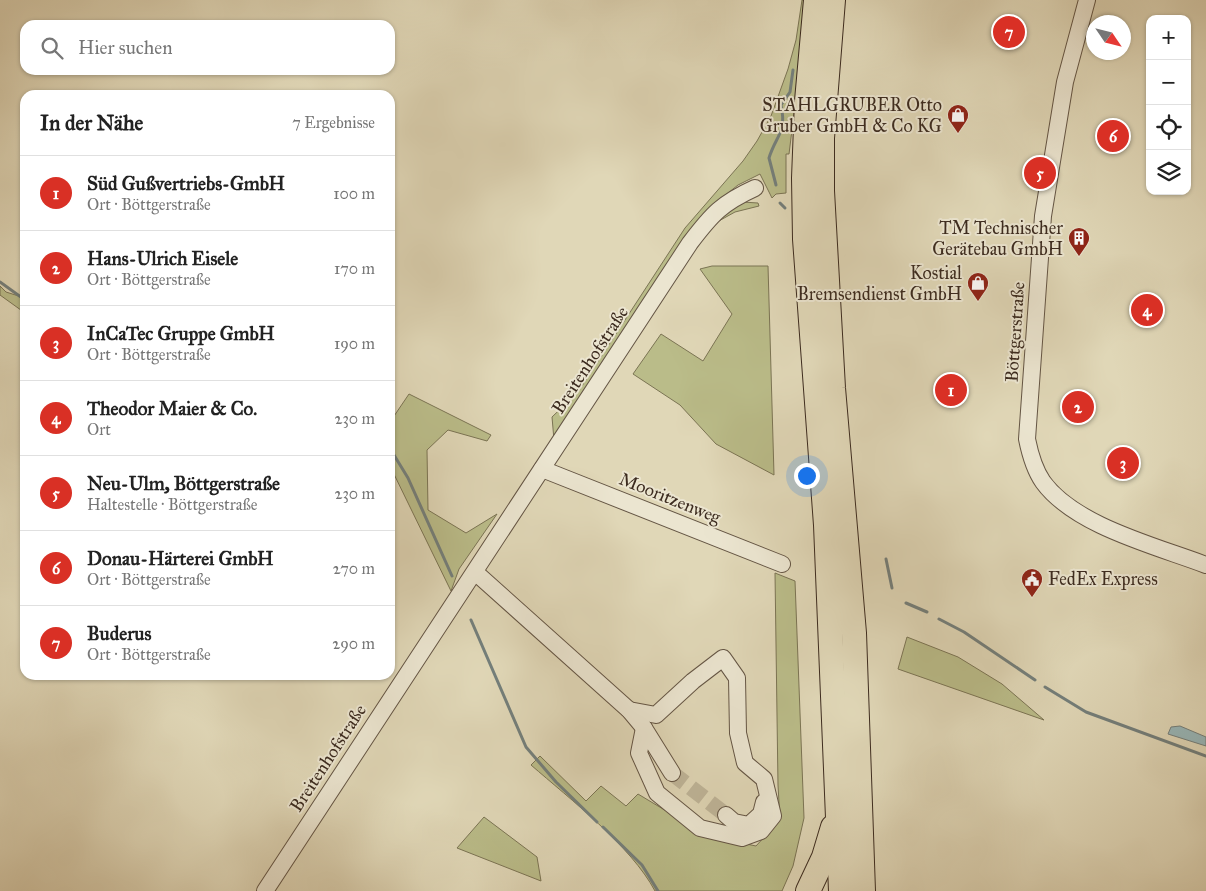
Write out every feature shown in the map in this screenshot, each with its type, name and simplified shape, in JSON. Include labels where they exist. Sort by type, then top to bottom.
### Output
[{"type":"highway","points":[[824,1],[807,101],[804,178],[805,239],[826,526],[841,891]]},
{"type":"highway","points":[[824,1],[822,190],[833,388],[854,633],[866,886]]},
{"type":"highway","points":[[808,891],[824,857],[839,806]]},
{"type":"street","name":"Böttgerstraße","points":[[1087,0],[1065,82],[1043,216],[1027,439],[1032,461],[1043,482],[1068,506],[1098,524],[1206,565]]},
{"type":"street","name":"Breitenhofstraße","points":[[264,891],[703,226],[717,210],[732,198],[755,188]]},
{"type":"street","name":"Mooritzenweg","points":[[542,468],[782,564]]},
{"type":"street","points":[[475,572],[629,710],[644,728],[672,773]]},
{"type":"street","points":[[629,710],[656,715],[723,658],[737,678],[738,733],[745,763],[764,779],[773,816],[761,831],[742,838],[700,828],[656,793],[639,753],[644,728]]},
{"type":"street","points":[[726,815],[734,822],[749,825],[762,814],[767,790]]},
{"type":"green space","points":[[802,0],[808,0],[789,154],[786,154],[786,193],[776,194],[772,198],[760,174],[738,185],[713,205],[554,440],[552,417],[578,392],[685,228],[743,161],[757,141],[771,116],[788,69],[796,40]]},
{"type":"green space","points":[[742,202],[758,203],[759,206],[735,212],[717,222],[733,204]]},
{"type":"green space","points":[[712,266],[768,266],[774,475],[716,444],[680,405],[633,374],[661,334],[703,361],[732,314],[700,269]]},
{"type":"green space","points":[[0,286],[6,292],[20,296],[20,309],[0,295]]},
{"type":"green space","points":[[409,394],[491,435],[487,441],[448,430],[427,450],[428,510],[466,533],[497,514],[459,569],[451,591],[395,476],[395,415]]},
{"type":"green space","points":[[775,573],[795,581],[804,818],[793,866],[782,891],[655,891],[631,857],[616,840],[531,765],[540,756],[586,801],[601,786],[626,806],[638,794],[708,836],[756,846],[780,820]]},
{"type":"green space","points":[[907,637],[958,657],[1002,684],[1044,720],[898,669]]},
{"type":"green space","points":[[484,817],[537,857],[541,881],[457,848]]},
{"type":"water","points":[[1180,726],[1206,737],[1206,746],[1168,734],[1171,727]]},
{"type":"waterway","points":[[776,185],[769,158],[782,128],[781,105],[790,92],[793,70]]},
{"type":"waterway","points":[[780,203],[785,208]]},
{"type":"waterway","points":[[0,282],[20,296]]},
{"type":"waterway","points":[[395,457],[408,478],[452,576]]},
{"type":"waterway","points":[[886,559],[892,588]]},
{"type":"waterway","points":[[906,603],[927,612]]},
{"type":"waterway","points":[[939,619],[964,632],[1035,680]]},
{"type":"waterway","points":[[471,620],[526,747],[556,782],[597,822]]},
{"type":"waterway","points":[[1045,687],[1086,712],[1206,756]]},
{"type":"waterway","points":[[603,827],[642,865],[658,891]]},
{"type":"tunnel","points":[[672,773],[726,815]]},
{"type":"place","name":"Buderus","points":[[1009,32]]},
{"type":"place","name":"STAHLGRUBER Otto Gruber GmbH & Co KG","points":[[958,134]]},
{"type":"place","name":"Donau-Härterei GmbH","points":[[1113,136]]},
{"type":"place","name":"Neu-Ulm, Böttgerstraße","points":[[1040,173]]},
{"type":"place","name":"TM Technischer Gerätebau GmbH","points":[[1079,257]]},
{"type":"place","name":"Kostial Bremsendienst GmbH","points":[[978,302]]},
{"type":"place","name":"Theodor Maier & Co.","points":[[1147,310]]},
{"type":"place","name":"Süd Gußvertriebs-GmbH","points":[[951,390]]},
{"type":"place","name":"Hans-Ulrich Eisele","points":[[1078,407]]},
{"type":"place","name":"InCaTec Gruppe GmbH","points":[[1123,463]]},
{"type":"place","name":"FedEx Express","points":[[1032,598]]}]
